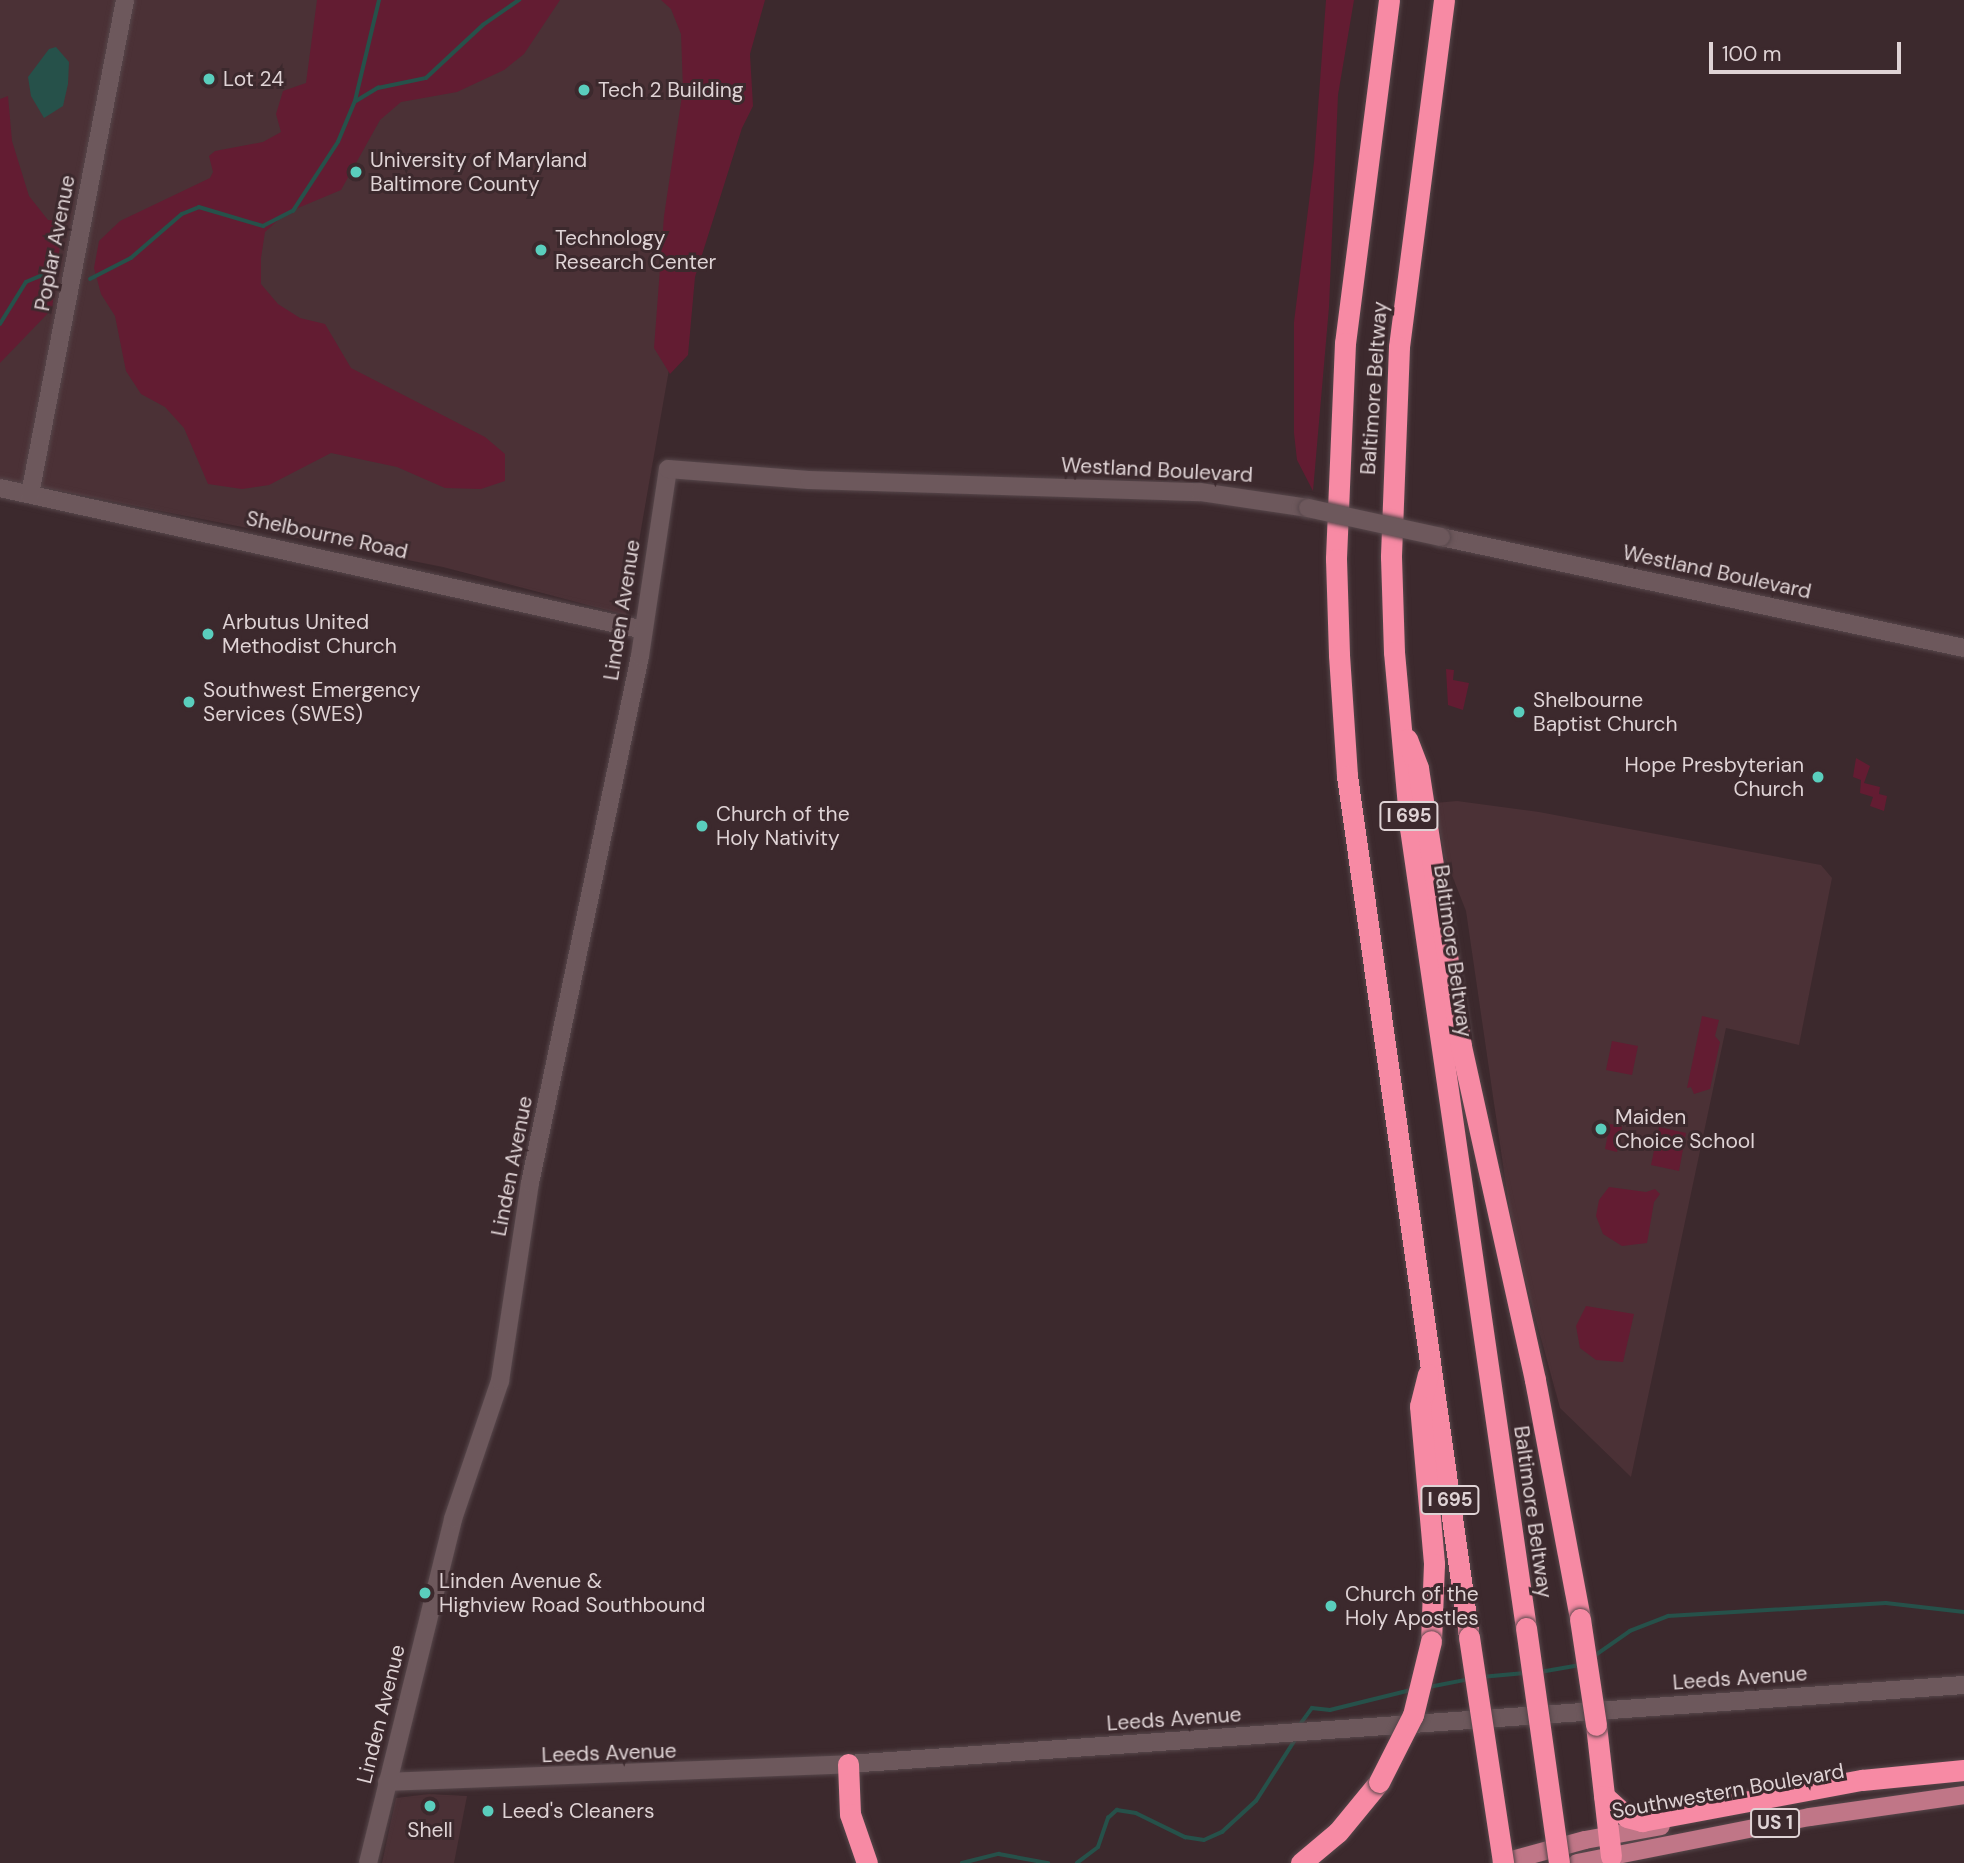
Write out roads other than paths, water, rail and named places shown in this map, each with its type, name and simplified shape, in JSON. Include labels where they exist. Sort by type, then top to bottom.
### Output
[{"type":"highway","name":"Baltimore Beltway","points":[[1389,0],[1345,343],[1338,454],[1338,642],[1347,776],[1502,1863]]},
{"type":"highway","name":"Baltimore Beltway","points":[[1444,0],[1398,361],[1391,557],[1399,717],[1410,828],[1559,1863]]},
{"type":"highway","points":[[1399,717],[1418,768],[1461,1046],[1533,1369],[1580,1619],[1610,1846]]},
{"type":"highway","points":[[1301,1863],[1338,1832],[1379,1782],[1413,1715],[1431,1641],[1434,1564],[1420,1406],[1431,1362]]},
{"type":"highway","points":[[848,1764],[850,1814],[867,1863]]},
{"type":"highway","points":[[1604,1796],[1626,1817],[1642,1821],[1862,1780],[1964,1772]]},
{"type":"main road","name":"Southwestern Boulevard","points":[[1577,1863],[1610,1846],[1964,1772]]},
{"type":"main road","name":"Southwestern Boulevard","points":[[1502,1863],[1964,1795]]},
{"type":"street","name":"Poplar Avenue","points":[[30,494],[125,0]]},
{"type":"street","name":"Westland Boulevard","points":[[668,469],[809,480],[1200,492],[1308,508],[1964,648]]},
{"type":"street","name":"Linden Avenue","points":[[368,1863],[453,1519],[495,1403],[530,1183],[644,631],[668,469]]},
{"type":"street","name":"Shelbourne Road","points":[[0,488],[644,631]]},
{"type":"street","name":"Leeds Avenue","points":[[387,1782],[848,1764],[1964,1685]]},
{"type":"waterway","points":[[90,279],[131,258],[182,214],[199,207],[263,226],[293,211],[338,142],[355,101],[379,0]]},
{"type":"waterway","points":[[356,101],[378,88],[426,78],[483,25],[519,0]]},
{"type":"waterway","points":[[0,324],[26,282],[52,271]]},
{"type":"waterway","points":[[1593,1657],[1630,1631],[1668,1616],[1886,1603],[1964,1612]]},
{"type":"waterway","points":[[1540,1672],[1581,1665]]},
{"type":"waterway","points":[[1481,1677],[1525,1673]]},
{"type":"waterway","points":[[1429,1687],[1466,1680]]},
{"type":"waterway","points":[[1299,1726],[1312,1708],[1330,1710],[1411,1690]]},
{"type":"waterway","points":[[1077,1863],[1098,1847],[1108,1818],[1117,1810],[1136,1813],[1185,1837],[1204,1840],[1222,1832],[1256,1801],[1297,1737]]},
{"type":"waterway","points":[[962,1863],[999,1854],[1048,1863]]},
{"type":"place","name":"Lot 24","points":[[209,79]]},
{"type":"place","name":"Tech 2 Building","points":[[584,90]]},
{"type":"place","name":"University of Maryland Baltimore County","points":[[356,172]]},
{"type":"place","name":"Technology Research Center","points":[[541,250]]},
{"type":"place","name":"Arbutus United Methodist Church","points":[[208,634]]},
{"type":"place","name":"Southwest Emergency Services (SWES)","points":[[189,702]]},
{"type":"place","name":"Shelbourne Baptist Church","points":[[1519,712]]},
{"type":"place","name":"Hope Presbyterian Church","points":[[1818,777]]},
{"type":"place","name":"Church of the Holy Nativity","points":[[702,826]]},
{"type":"place","name":"Maiden Choice School","points":[[1601,1129]]},
{"type":"place","name":"Linden Avenue & Highview Road Southbound","points":[[425,1593]]},
{"type":"place","name":"Church of the Holy Apostles","points":[[1331,1606]]},
{"type":"place","name":"Shell","points":[[430,1806]]},
{"type":"place","name":"Leed's Cleaners","points":[[488,1811]]}]
